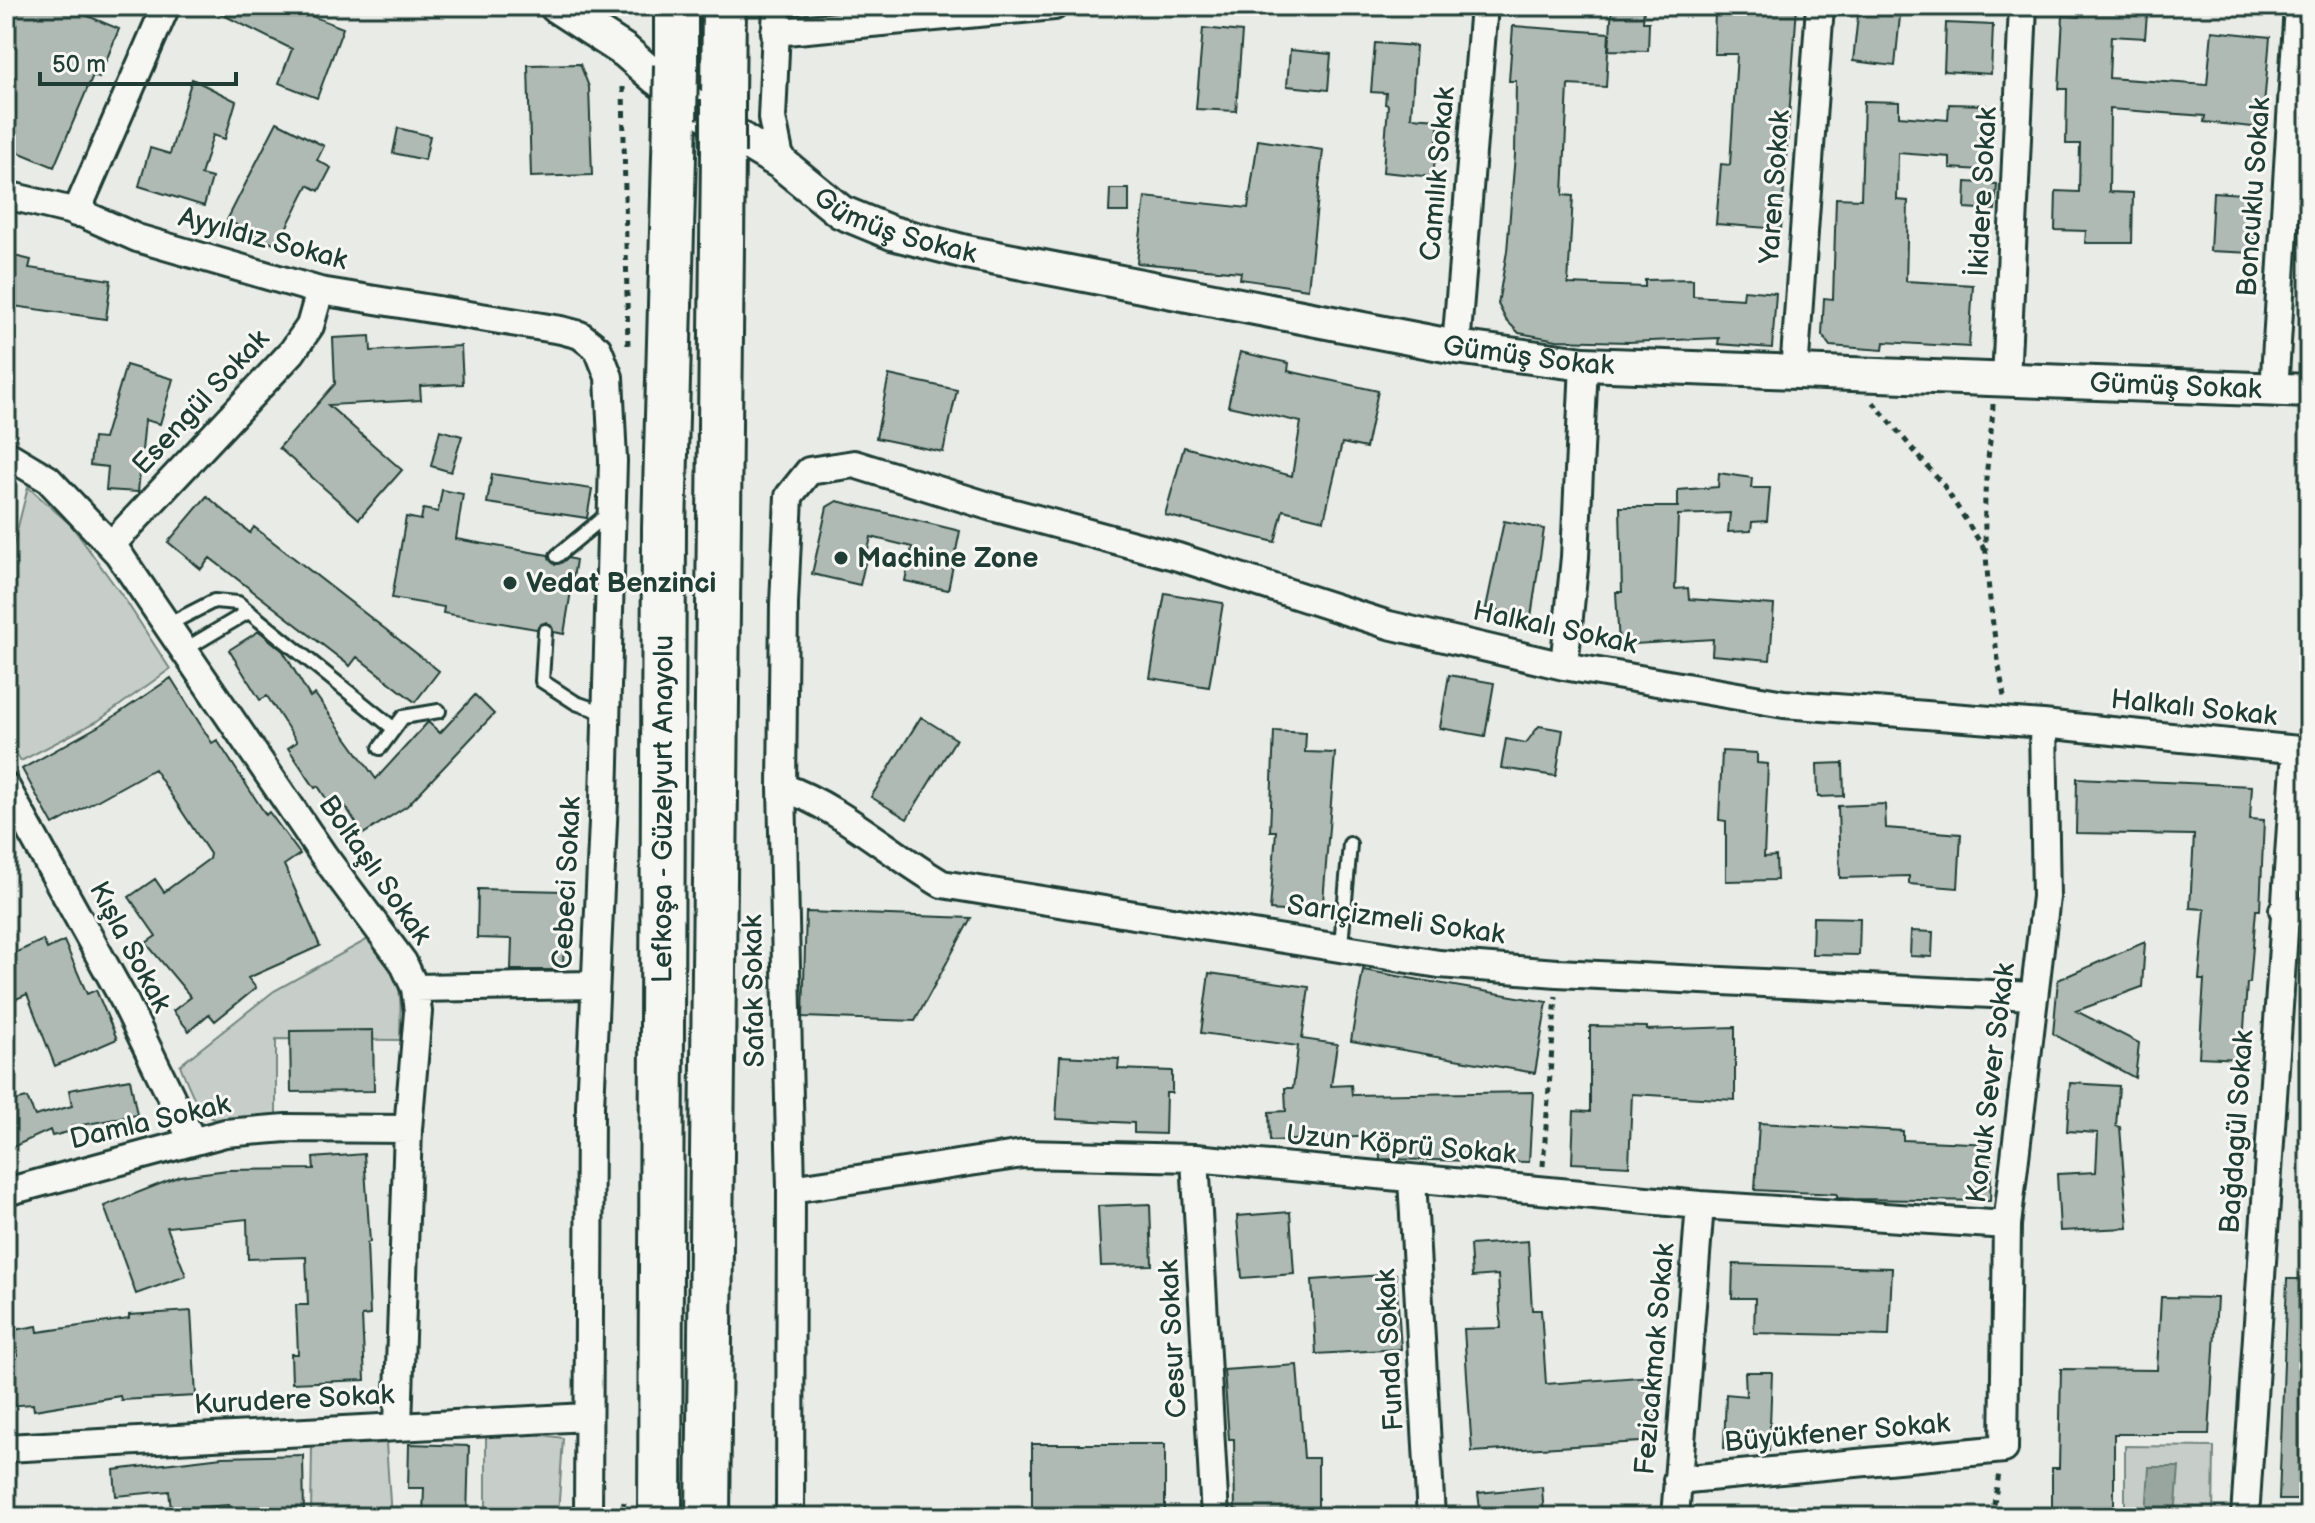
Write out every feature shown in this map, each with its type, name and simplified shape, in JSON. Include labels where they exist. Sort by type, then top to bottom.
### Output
[{"type":"highway","name":"Lefkoşa - Güzelyurt Anayolu","points":[[660,1517],[664,559],[673,296],[675,119],[666,72],[676,6]]},
{"type":"highway","name":"Lefkoşa - Güzelyurt Anayolu","points":[[708,1517],[733,147],[723,99],[724,6]]},
{"type":"street","points":[[76,213],[166,6]]},
{"type":"street","name":"Gümüş Sokak","points":[[556,6],[625,51],[666,72],[733,147],[781,163],[841,212],[892,233],[1099,279],[1456,347],[1584,364],[2309,391]]},
{"type":"street","points":[[781,163],[772,118],[776,19],[1054,6]]},
{"type":"street","name":"Camılık Sokak","points":[[1456,347],[1484,6]]},
{"type":"street","name":"Yaren Sokak","points":[[1794,373],[1820,6]]},
{"type":"street","name":"İkidere Sokak","points":[[2000,381],[2023,6]]},
{"type":"street","name":"Boncuklu Sokak","points":[[2274,391],[2298,6]]},
{"type":"street","name":"Ayyıldız Sokak","points":[[6,195],[76,213],[137,238],[320,291],[508,323]]},
{"type":"street","name":"Esengül Sokak","points":[[111,545],[292,352],[310,326],[320,291]]},
{"type":"street","name":"Cebeci Sokak","points":[[508,323],[580,335],[598,349],[609,377],[613,510],[594,985],[586,1417],[588,1517]]},
{"type":"street","points":[[1564,666],[1575,557],[1584,364]]},
{"type":"street","name":"Boltaşlı Sokak","points":[[6,454],[48,479],[111,545],[324,856],[403,962],[415,988],[416,1067],[408,1129],[398,1425]]},
{"type":"street","name":"Halkalı Sokak","points":[[809,471],[854,464],[992,507],[1178,557],[1389,625],[1564,666],[1784,704],[2043,724],[2302,751]]},
{"type":"street","name":"Safak Sokak","points":[[790,1517],[791,1189],[782,787],[789,496],[809,471]]},
{"type":"street","name":"Konuk Sever Sokak","points":[[2004,1449],[2007,1225],[2046,897],[2043,724]]},
{"type":"street","name":"Bağdagül Sokak","points":[[2245,1517],[2296,912],[2302,751]]},
{"type":"street","name":"Kışla Sokak","points":[[6,787],[104,961],[192,1140]]},
{"type":"street","name":"Sarıçizmeli Sokak","points":[[782,787],[812,797],[896,857],[942,884],[1341,945],[1439,964],[1557,973],[2033,996]]},
{"type":"street","points":[[415,988],[594,985]]},
{"type":"street","name":"Damla Sokak","points":[[6,1192],[192,1140],[286,1128],[408,1129]]},
{"type":"street","name":"Uzun Köprü Sokak","points":[[791,1189],[1023,1154],[1195,1158],[1700,1205],[2007,1225]]},
{"type":"street","name":"Cesur Sokak","points":[[1195,1158],[1215,1517]]},
{"type":"street","name":"Funda Sokak","points":[[1412,1179],[1431,1517]]},
{"type":"street","name":"Fezicakmak Sokak","points":[[1675,1517],[1700,1205]]},
{"type":"street","name":"Kurudere Sokak","points":[[6,1448],[586,1417]]},
{"type":"street","name":"Büyükfener Sokak","points":[[1677,1480],[2004,1449]]},
{"type":"lane","points":[[557,556],[613,510]]},
{"type":"lane","points":[[167,625],[214,601],[238,603],[393,728]]},
{"type":"lane","points":[[184,650],[248,612]]},
{"type":"lane","points":[[545,631],[542,681],[576,703],[605,713]]},
{"type":"lane","points":[[380,748],[403,717],[439,711]]},
{"type":"lane","points":[[1341,945],[1350,844]]},
{"type":"path","points":[[625,51],[622,105],[628,364]]},
{"type":"path","points":[[1873,376],[1874,406],[1944,486],[1986,551]]},
{"type":"path","points":[[2000,381],[1985,492],[1986,551],[2008,721]]},
{"type":"path","points":[[1541,1191],[1557,973]]},
{"type":"path","points":[[1992,1517],[2004,1449]]},
{"type":"shaded area","points":[[28,487],[71,525],[170,669],[98,721],[21,761],[6,737],[6,574]]},
{"type":"shaded area","points":[[370,938],[389,964],[398,985],[400,1040],[276,1039],[276,1118],[222,1121],[204,1113],[180,1065],[274,991]]},
{"type":"shaded area","points":[[486,1426],[563,1438],[558,1517],[486,1517]]},
{"type":"shaded area","points":[[386,1443],[391,1517],[311,1517],[312,1445]]},
{"type":"shaded area","points":[[2125,1446],[2214,1447],[2213,1517],[2125,1517]]},
{"type":"shaded area","points":[[2149,1467],[2179,1467],[2175,1517],[2146,1517]]},
{"type":"building","points":[[6,6],[64,6],[119,29],[99,78],[93,75],[54,167],[6,147]]},
{"type":"building","points":[[205,6],[286,6],[343,28],[317,98],[279,83],[292,49]]},
{"type":"building","points":[[1612,6],[1644,6],[1643,22],[1649,22],[1648,51],[1609,50]]},
{"type":"building","points":[[1715,6],[1797,6],[1781,229],[1716,224],[1721,164],[1730,165],[1737,54],[1714,54]]},
{"type":"building","points":[[1859,6],[1901,6],[1895,66],[1853,61]]},
{"type":"building","points":[[2080,6],[2133,6],[2132,13],[2147,14],[2145,38],[2111,36],[2109,78],[2207,85],[2212,31],[2270,37],[2262,128],[2204,122],[2205,116],[2110,109],[2109,192],[2133,193],[2132,243],[2085,243],[2086,231],[2055,230],[2056,191],[2079,192],[2080,144],[2066,144],[2067,89],[2059,89],[2063,16],[2079,17]]},
{"type":"building","points":[[1946,23],[1993,25],[1991,74],[1944,71]]},
{"type":"building","points":[[1513,26],[1609,33],[1606,87],[1568,85],[1563,195],[1573,196],[1568,284],[1645,287],[1645,280],[1693,279],[1693,296],[1743,299],[1744,290],[1776,293],[1772,348],[1718,344],[1719,338],[1628,342],[1557,340],[1519,333],[1506,320],[1498,304],[1507,251],[1515,155],[1516,81],[1509,81]]},
{"type":"building","points":[[1203,28],[1242,32],[1236,111],[1196,109]]},
{"type":"building","points":[[1375,43],[1416,46],[1411,117],[1439,119],[1433,177],[1383,172],[1388,105],[1385,104],[1386,93],[1371,92]]},
{"type":"building","points":[[1290,50],[1331,54],[1328,90],[1287,86]]},
{"type":"building","points":[[580,64],[589,87],[592,175],[531,177],[528,65]]},
{"type":"building","points":[[192,79],[236,101],[225,139],[213,135],[201,175],[212,178],[204,206],[139,186],[150,148],[170,154]]},
{"type":"building","points":[[1864,101],[1899,102],[1899,116],[1948,120],[1949,104],[1986,105],[1981,170],[1950,168],[1950,157],[1898,153],[1897,200],[1908,201],[1906,281],[1973,285],[1969,347],[1884,342],[1883,350],[1830,346],[1822,335],[1824,298],[1833,299],[1836,198],[1861,199]]},
{"type":"building","points":[[277,122],[324,146],[317,160],[331,168],[319,191],[308,185],[277,246],[227,220]]},
{"type":"building","points":[[398,128],[430,136],[425,160],[393,153]]},
{"type":"building","points":[[1258,140],[1323,150],[1308,289],[1240,279],[1241,272],[1137,263],[1145,197],[1248,208]]},
{"type":"building","points":[[1966,182],[1997,184],[1995,210],[1965,208]]},
{"type":"building","points":[[1110,189],[1129,189],[1129,212],[1109,212]]},
{"type":"building","points":[[2213,192],[2256,195],[2253,253],[2210,251]]},
{"type":"building","points":[[6,254],[31,260],[29,268],[111,280],[106,319],[6,305]]},
{"type":"building","points":[[370,336],[371,351],[461,346],[463,384],[420,386],[421,400],[328,405],[402,470],[359,519],[279,448],[335,384],[333,338]]},
{"type":"building","points":[[1240,352],[1289,363],[1288,371],[1378,391],[1366,448],[1342,443],[1324,520],[1283,510],[1275,542],[1165,515],[1184,447],[1292,476],[1301,422],[1228,406]]},
{"type":"building","points":[[126,365],[173,379],[160,424],[145,420],[138,492],[106,490],[108,467],[90,465],[93,438],[104,439]]},
{"type":"building","points":[[889,375],[957,390],[943,452],[876,438]]},
{"type":"building","points":[[440,430],[462,436],[451,472],[431,466]]},
{"type":"building","points":[[1719,473],[1752,478],[1751,488],[1770,488],[1767,521],[1752,522],[1751,531],[1728,532],[1730,513],[1678,515],[1675,589],[1688,588],[1689,599],[1774,605],[1770,660],[1712,655],[1713,639],[1619,645],[1616,592],[1622,592],[1620,507],[1678,507],[1678,490],[1718,487]]},
{"type":"building","points":[[492,474],[592,489],[587,518],[487,503]]},
{"type":"building","name":"Vedat Benzinci","points":[[442,490],[463,494],[456,539],[548,555],[555,565],[568,558],[576,560],[564,634],[554,632],[546,622],[536,629],[443,613],[444,607],[392,598],[406,517],[421,520],[423,509],[438,512]]},
{"type":"building","points":[[207,496],[250,533],[254,527],[439,671],[415,702],[357,657],[350,666],[210,558],[201,569],[168,542]]},
{"type":"building","points":[[837,501],[960,531],[948,590],[905,581],[912,547],[871,537],[860,585],[812,574],[827,507]]},
{"type":"building","points":[[1504,521],[1544,529],[1531,617],[1486,608]]},
{"type":"building","points":[[1165,593],[1223,603],[1209,687],[1150,678]]},
{"type":"building","points":[[259,631],[283,651],[310,697],[315,694],[376,779],[428,722],[440,733],[475,695],[494,714],[407,806],[363,834],[346,807],[336,814],[318,786],[315,788],[288,748],[297,742],[267,696],[260,700],[229,650]]},
{"type":"building","points":[[1449,675],[1494,683],[1485,736],[1440,728]]},
{"type":"building","points":[[171,678],[212,743],[217,740],[266,815],[269,812],[300,854],[284,865],[320,946],[248,978],[256,988],[215,1021],[209,1014],[189,1031],[173,1011],[191,997],[146,943],[156,936],[129,897],[155,879],[164,892],[209,859],[210,854],[154,769],[53,825],[22,769],[106,722]]},
{"type":"building","points":[[921,717],[956,739],[907,819],[871,797]]},
{"type":"building","points":[[1539,726],[1563,730],[1556,776],[1501,768],[1506,739],[1526,743]]},
{"type":"building","points":[[1274,731],[1306,733],[1305,752],[1335,753],[1322,914],[1270,910],[1276,831],[1270,831]]},
{"type":"building","points":[[1722,751],[1757,753],[1757,763],[1768,764],[1764,857],[1776,856],[1777,880],[1726,881],[1726,821],[1719,820]]},
{"type":"building","points":[[1843,763],[1844,796],[1818,797],[1817,764]]},
{"type":"building","points":[[2077,778],[2252,786],[2250,819],[2264,820],[2260,910],[2256,910],[2250,983],[2247,983],[2242,1059],[2199,1057],[2204,980],[2199,980],[2205,909],[2190,908],[2194,835],[2076,833]]},
{"type":"building","points":[[1885,804],[1886,828],[1961,834],[1958,888],[1909,884],[1909,876],[1840,878],[1838,806]]},
{"type":"building","points":[[478,889],[565,891],[563,970],[511,970],[512,939],[477,938]]},
{"type":"building","points":[[806,912],[971,918],[915,1021],[803,1017]]},
{"type":"building","points":[[1813,917],[1860,918],[1859,955],[1812,954]]},
{"type":"building","points":[[1911,931],[1933,932],[1932,957],[1910,956]]},
{"type":"building","points":[[43,940],[47,949],[64,941],[87,994],[96,990],[117,1039],[55,1066],[27,994],[12,1001],[6,988],[6,957]]},
{"type":"building","points":[[2145,942],[2142,987],[2076,1011],[2139,1043],[2135,1078],[2053,1034],[2058,980]]},
{"type":"building","points":[[1363,970],[1547,1002],[1535,1073],[1351,1041]]},
{"type":"building","points":[[1209,973],[1309,987],[1302,1039],[1337,1044],[1331,1086],[1351,1085],[1352,1095],[1533,1092],[1529,1162],[1380,1159],[1379,1136],[1270,1141],[1269,1112],[1286,1111],[1285,1088],[1293,1088],[1298,1046],[1201,1033]]},
{"type":"building","points":[[1590,1026],[1647,1027],[1647,1030],[1735,1027],[1735,1100],[1632,1094],[1629,1166],[1572,1163],[1574,1111],[1590,1112]]},
{"type":"building","points":[[373,1030],[374,1091],[291,1092],[290,1031]]},
{"type":"building","points":[[1060,1056],[1119,1059],[1118,1069],[1172,1071],[1172,1093],[1166,1093],[1165,1134],[1134,1133],[1134,1123],[1056,1119]]},
{"type":"building","points":[[130,1079],[137,1115],[71,1127],[72,1131],[52,1136],[50,1130],[6,1150],[6,1103],[27,1098],[35,1116],[72,1106],[69,1090]]},
{"type":"building","points":[[2070,1083],[2119,1086],[2116,1126],[2120,1127],[2128,1228],[2060,1231],[2057,1174],[2096,1172],[2098,1133],[2067,1131]]},
{"type":"building","points":[[1759,1123],[1903,1131],[1903,1140],[1992,1144],[1990,1201],[1854,1199],[1837,1198],[1837,1194],[1755,1190]]},
{"type":"building","points":[[364,1154],[370,1242],[367,1243],[370,1315],[362,1316],[365,1380],[292,1383],[291,1354],[298,1354],[296,1305],[308,1305],[306,1257],[248,1259],[247,1219],[167,1227],[186,1276],[136,1294],[104,1206],[180,1176],[228,1170],[314,1169],[313,1158]]},
{"type":"building","points":[[1150,1204],[1152,1265],[1101,1266],[1098,1206]]},
{"type":"building","points":[[1290,1212],[1294,1274],[1242,1278],[1237,1216]]},
{"type":"building","points":[[1528,1241],[1532,1310],[1541,1310],[1546,1384],[1652,1376],[1657,1441],[1472,1452],[1464,1329],[1501,1328],[1498,1275],[1472,1277],[1470,1245]]},
{"type":"building","points":[[1733,1264],[1892,1268],[1889,1336],[1754,1333],[1755,1298],[1732,1298]]},
{"type":"building","points":[[1396,1274],[1401,1349],[1316,1354],[1312,1280]]},
{"type":"building","points":[[2287,1279],[2309,1279],[2309,1500],[2279,1500]]},
{"type":"building","points":[[2161,1297],[2217,1298],[2209,1434],[2114,1434],[2114,1517],[2052,1517],[2052,1468],[2059,1468],[2061,1369],[2157,1370]]},
{"type":"building","points":[[191,1311],[196,1396],[121,1400],[120,1396],[34,1410],[33,1404],[6,1406],[6,1356],[18,1355],[14,1330],[37,1326],[38,1332],[129,1319],[129,1315]]},
{"type":"building","points":[[1297,1365],[1304,1458],[1318,1458],[1318,1517],[1235,1517],[1234,1439],[1229,1439],[1224,1370]]},
{"type":"building","points":[[1745,1372],[1772,1372],[1769,1451],[1724,1448],[1726,1394],[1746,1396]]},
{"type":"building","points":[[409,1444],[469,1446],[467,1517],[423,1517],[424,1488],[408,1488]]},
{"type":"building","points":[[1032,1444],[1165,1444],[1165,1517],[1032,1517]]},
{"type":"building","points":[[303,1455],[304,1517],[229,1517],[229,1505],[171,1509],[169,1491],[116,1496],[114,1470],[222,1457]]},
{"type":"building","points":[[1542,1487],[1544,1517],[1481,1517],[1478,1493]]},
{"type":"place","name":"Machine Zone","points":[[841,558]]},
{"type":"place","name":"Vedat Benzinci","points":[[510,583]]}]
